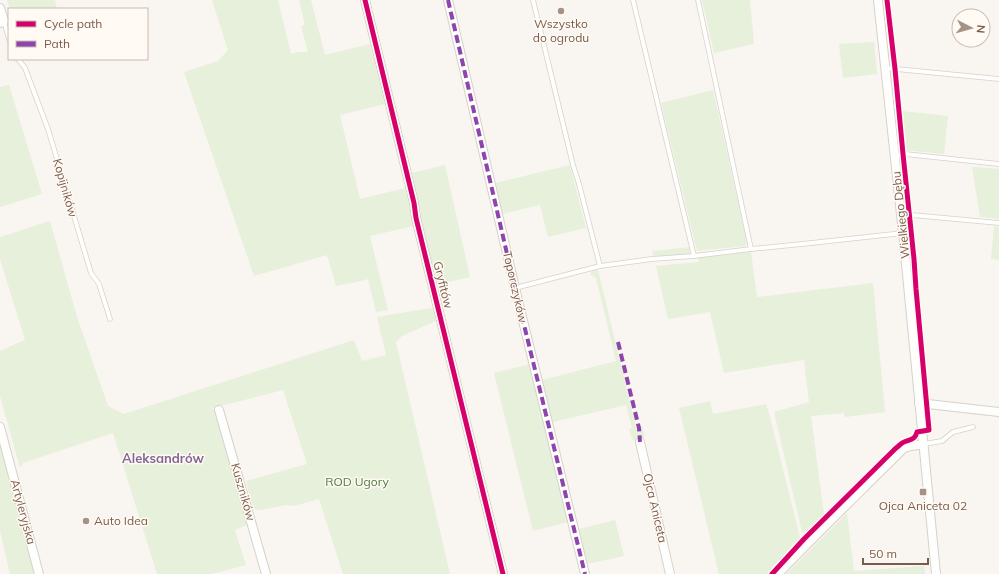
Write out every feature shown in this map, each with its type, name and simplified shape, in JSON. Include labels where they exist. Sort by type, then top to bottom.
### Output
[{"type":"street","name":"Gryfitów","points":[[365,0],[407,172],[416,218],[503,574]]},
{"type":"street","name":"Toporczyków","points":[[448,0],[515,288],[585,574]]},
{"type":"street","name":"Wielkiego Dębu","points":[[878,0],[903,232],[936,574]]},
{"type":"street","points":[[0,8],[2,22]]},
{"type":"street","points":[[919,403],[999,412]]},
{"type":"street","name":"Kuszników","points":[[219,410],[266,574]]},
{"type":"street","name":"Artyleryjska","points":[[0,427],[39,574]]},
{"type":"street","name":"Ojca Aniceta","points":[[640,442],[670,574]]},
{"type":"street","points":[[778,574],[807,543],[904,448],[924,444]]},
{"type":"lane","points":[[533,0],[573,165],[600,266]]},
{"type":"lane","points":[[632,0],[694,256]]},
{"type":"lane","points":[[698,0],[751,249]]},
{"type":"lane","points":[[2,22],[8,37]]},
{"type":"lane","name":"Kopijników","points":[[19,60],[25,68],[48,129],[91,273],[99,284],[110,318]]},
{"type":"lane","points":[[885,68],[999,79]]},
{"type":"lane","points":[[894,155],[905,154],[999,164]]},
{"type":"lane","points":[[901,214],[999,223]]},
{"type":"lane","points":[[515,288],[600,266],[903,232]]},
{"type":"lane","points":[[924,444],[942,441],[953,432],[973,427]]},
{"type":"green space","points":[[7,0],[55,0],[57,8],[10,8]]},
{"type":"green space","points":[[212,0],[278,0],[291,54],[308,52],[301,26],[305,25],[299,0],[311,0],[325,55],[370,44],[385,104],[340,115],[360,199],[405,188],[414,226],[370,236],[388,310],[376,312],[368,279],[336,286],[327,255],[254,276],[184,72],[218,61],[228,50]]},
{"type":"green space","points":[[702,0],[750,0],[754,44],[714,53]]},
{"type":"green space","points":[[874,42],[877,74],[843,78],[839,44]]},
{"type":"green space","points":[[9,85],[42,194],[0,207],[0,87]]},
{"type":"green space","points":[[713,90],[747,242],[745,246],[697,251],[661,103]]},
{"type":"green space","points":[[901,111],[948,116],[944,154],[904,150]]},
{"type":"green space","points":[[445,165],[470,277],[436,285],[418,212],[421,212],[412,173]]},
{"type":"green space","points":[[570,165],[586,228],[548,237],[540,205],[502,214],[495,183]]},
{"type":"green space","points":[[972,167],[999,169],[999,219],[980,217]]},
{"type":"green space","name":"ROD Ugory","points":[[50,221],[77,317],[108,406],[124,414],[354,340],[362,361],[386,355],[377,317],[433,308],[436,321],[402,336],[396,342],[450,574],[343,574],[319,499],[294,506],[286,505],[260,510],[253,509],[246,481],[307,464],[283,390],[213,408],[249,524],[235,530],[246,565],[211,574],[157,574],[113,433],[23,463],[20,468],[0,396],[0,351],[25,340],[0,259],[0,237]]},
{"type":"green space","points":[[994,226],[999,227],[999,260],[991,259]]},
{"type":"green space","points":[[690,247],[689,254],[687,255],[654,258],[652,251]]},
{"type":"green space","points":[[751,252],[757,297],[873,283],[885,412],[845,417],[844,413],[811,416],[824,515],[806,536],[802,532],[774,412],[809,402],[804,360],[724,373],[710,312],[668,319],[656,266],[699,262],[698,257]]},
{"type":"green space","points":[[598,270],[636,427],[642,426],[645,436],[642,439],[635,441],[632,439],[629,429],[632,428],[626,405],[553,422],[542,380],[616,361],[596,278],[591,275],[591,271]]},
{"type":"green space","points":[[531,364],[568,522],[533,531],[494,373]]},
{"type":"green space","points":[[710,401],[713,414],[766,404],[801,541],[768,574],[719,574],[679,408]]},
{"type":"green space","points":[[0,442],[35,574],[10,574],[0,531]]},
{"type":"green space","points":[[847,513],[854,571],[924,566],[925,574],[786,574]]},
{"type":"green space","points":[[615,520],[624,556],[587,564],[579,529]]},
{"type":"marked path","points":[[448,0],[515,288],[585,574]]},
{"type":"marked path","points":[[618,342],[639,428],[640,442]]},
{"type":"cycle path","points":[[365,0],[414,203],[416,218],[503,574]]},
{"type":"cycle path","points":[[772,574],[804,539],[896,448],[903,442],[914,438],[917,432],[929,430],[914,259],[887,0]]},
{"type":"place","name":"Wszystko do ogrodu","points":[[561,11]]},
{"type":"place","name":"Ojca Aniceta 02","points":[[923,492]]},
{"type":"place","name":"Auto Idea","points":[[86,521]]},
{"type":"district","name":"Aleksandrów","points":[[163,458]]}]
